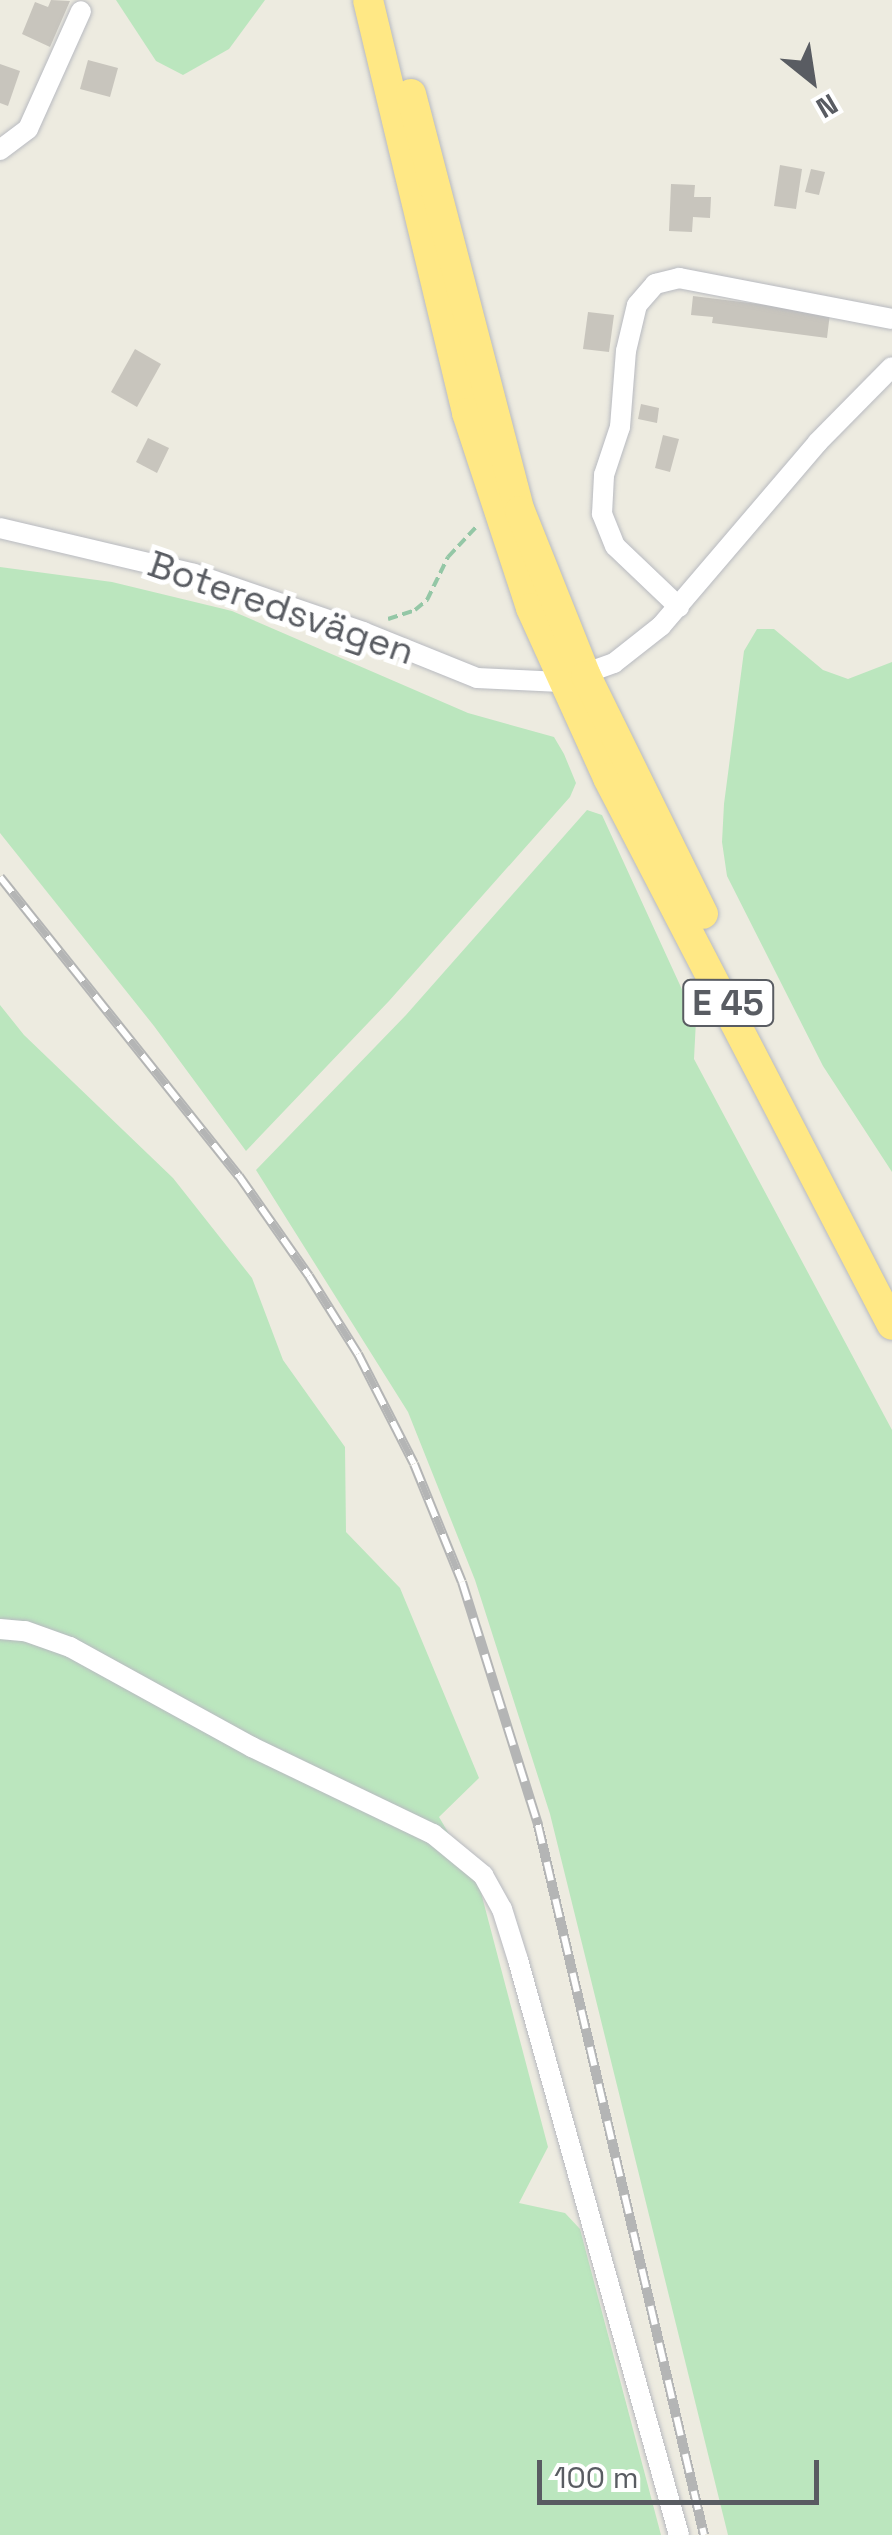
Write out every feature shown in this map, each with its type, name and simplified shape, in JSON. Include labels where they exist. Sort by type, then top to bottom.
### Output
[{"type":"highway","name":"E 45","points":[[368,0],[467,414],[498,517],[573,679],[892,1325]]},
{"type":"highway","name":"E 45","points":[[388,0],[489,408],[573,679],[892,1282]]},
{"type":"street","points":[[0,150],[28,129],[81,11]]},
{"type":"street","points":[[679,607],[616,546],[602,514],[604,475],[620,426],[626,352],[637,305],[655,284],[678,278],[892,319]]},
{"type":"street","points":[[573,679],[642,644],[679,607],[818,442],[892,368]]},
{"type":"street","name":"Boteredsvägen","points":[[0,528],[194,574],[363,632],[477,678],[573,679]]},
{"type":"street","points":[[0,1629],[24,1631],[70,1647],[252,1746],[433,1834],[483,1875],[502,1909],[518,1960],[679,2535]]},
{"type":"green space","points":[[116,0],[265,0],[229,49],[183,75],[156,61]]},
{"type":"green space","points":[[0,567],[112,582],[232,611],[468,713],[554,737],[564,754],[576,783],[570,797],[389,1001],[246,1151],[154,1026],[0,833]]},
{"type":"green space","points":[[757,629],[774,629],[823,670],[848,679],[892,662],[892,1172],[823,1066],[727,876],[722,842],[724,804],[744,651]]},
{"type":"green space","points":[[587,810],[602,815],[696,1020],[694,1059],[892,1430],[892,2535],[728,2535],[550,1814],[475,1580],[408,1412],[256,1170],[406,1015]]},
{"type":"green space","points":[[0,1005],[24,1035],[173,1178],[252,1278],[283,1360],[345,1447],[346,1532],[400,1588],[479,1778],[439,1817],[479,1885],[548,2147],[519,2203],[565,2213],[580,2229],[661,2535],[0,2535]]},
{"type":"building","points":[[51,0],[70,1],[50,47],[22,34],[35,2],[48,7]]},
{"type":"building","points":[[88,60],[118,68],[110,97],[80,89]]},
{"type":"building","points":[[0,64],[20,71],[8,106],[0,103]]},
{"type":"building","points":[[780,165],[802,169],[796,209],[774,206]]},
{"type":"building","points":[[811,169],[825,172],[819,195],[805,192]]},
{"type":"building","points":[[671,184],[695,185],[694,197],[711,197],[710,218],[693,217],[692,232],[669,231]]},
{"type":"building","points":[[693,296],[830,313],[827,338],[712,323],[713,317],[691,315]]},
{"type":"building","points":[[588,312],[614,315],[609,352],[583,349]]},
{"type":"building","points":[[135,349],[161,364],[137,407],[111,392]]},
{"type":"building","points":[[641,404],[659,408],[657,423],[638,419]]},
{"type":"building","points":[[663,435],[679,439],[670,472],[655,468]]},
{"type":"building","points":[[148,438],[169,448],[157,473],[136,462]]},
{"type":"railway","points":[[0,877],[239,1176],[358,1354],[414,1464],[462,1582],[538,1825],[704,2535]]}]
